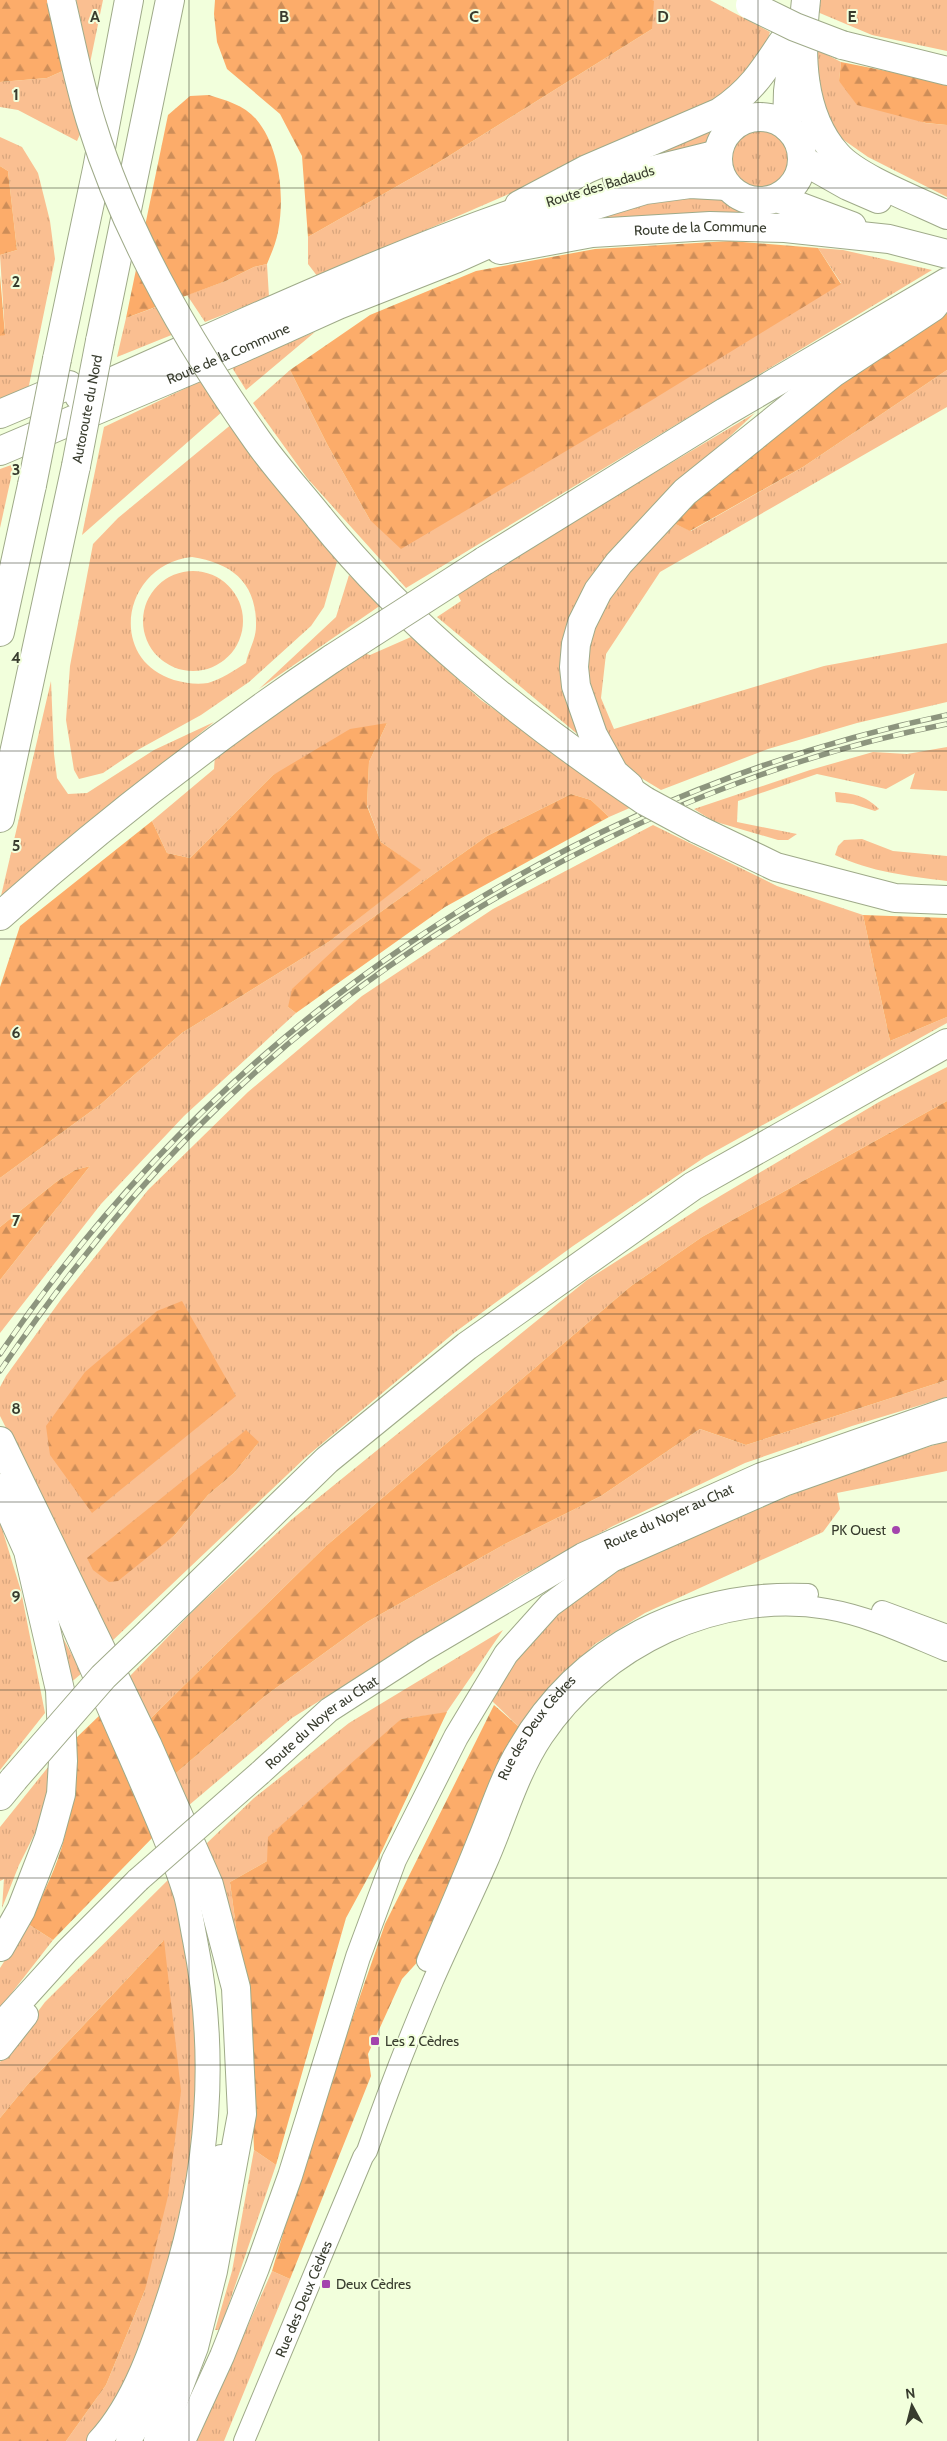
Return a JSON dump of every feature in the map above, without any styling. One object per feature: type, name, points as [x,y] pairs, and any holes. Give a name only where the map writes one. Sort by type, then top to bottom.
[{"type":"main road","points":[[61,0],[92,125],[120,201],[154,273],[201,356],[248,426],[352,558],[383,590],[451,652],[576,754],[645,800],[697,829],[776,867],[895,898],[947,900]]},
{"type":"main road","points":[[0,632],[97,169],[129,0]]},
{"type":"main road","name":"Autoroute du Nord","points":[[0,818],[76,466],[170,0]]},
{"type":"main road","points":[[744,3],[795,27],[842,45],[947,71]]},
{"type":"main road","points":[[484,222],[587,169],[720,112],[739,99],[755,84],[782,43],[801,4]]},
{"type":"main road","points":[[787,127],[788,92],[801,4]]},
{"type":"main road","points":[[801,4],[806,94],[818,127],[838,156],[868,177],[947,217]]},
{"type":"main road","points":[[760,117],[782,43]]},
{"type":"main road","points":[[760,117],[779,121],[787,127],[795,136],[801,148],[800,172],[795,182],[777,198],[764,201],[750,200],[738,195],[727,186],[720,171],[718,154],[728,132],[748,119],[760,117]]},
{"type":"main road","name":"Route des Badauds","points":[[484,222],[632,174],[718,154]]},
{"type":"main road","points":[[802,160],[848,186],[881,201],[947,217]]},
{"type":"main road","name":"Route de la Commune","points":[[0,451],[238,350],[338,305],[455,259],[532,224],[646,190],[690,184],[727,186]]},
{"type":"main road","points":[[777,198],[889,239]]},
{"type":"main road","name":"Route de la Commune","points":[[287,302],[484,222]]},
{"type":"main road","name":"Route de la Commune","points":[[455,259],[592,233],[710,226],[785,228],[889,239],[947,254]]},
{"type":"main road","points":[[0,916],[61,862],[238,724],[333,658],[484,561],[725,412],[947,282]]},
{"type":"main road","points":[[645,800],[614,773],[593,735],[576,686],[574,667],[576,644],[582,623],[598,592],[619,562],[685,492],[833,373],[933,306],[947,289]]},
{"type":"main road","points":[[0,414],[214,325],[287,302]]},
{"type":"main road","points":[[0,430],[222,334],[287,302]]},
{"type":"main road","points":[[7,1788],[103,1677],[327,1460],[467,1346],[694,1186],[947,1043]]},
{"type":"main road","points":[[0,1441],[147,1744],[209,1885],[236,1988],[242,2114],[213,2271],[194,2347],[158,2441]]},
{"type":"main road","points":[[0,1488],[28,1550],[60,1690],[64,1761],[61,1794],[49,1838],[21,1910],[0,1948]]},
{"type":"street","name":"Route du Noyer au Chat","points":[[260,1773],[329,1710],[422,1650],[583,1555],[761,1475],[947,1410]]},
{"type":"street","name":"Route du Noyer au Chat","points":[[260,1773],[358,1709],[451,1652],[613,1559],[784,1484],[947,1428]]},
{"type":"street","points":[[28,1550],[53,1578],[162,1827],[186,1897],[200,1964],[207,2026],[209,2092],[202,2161],[178,2270],[150,2356],[110,2429],[99,2441]]},
{"type":"street","points":[[183,2441],[222,2356],[257,2268],[290,2176],[358,1957],[394,1860],[456,1737],[506,1654],[550,1605],[613,1559]]},
{"type":"street","name":"Rue des Deux Cèdres","points":[[363,2156],[364,2139],[378,2079],[516,1750],[552,1698],[575,1675],[620,1640],[649,1624],[706,1603],[749,1594],[809,1594],[852,1601],[911,1620],[947,1635]]},
{"type":"street","name":"Rue des Deux Cèdres","points":[[244,2441],[363,2156],[367,2151],[398,2066],[432,1984],[486,1866],[524,1771],[553,1722],[594,1679],[618,1660],[670,1631],[739,1610],[796,1606],[827,1609],[889,1627],[947,1651]]},
{"type":"street","points":[[0,2025],[67,1951],[138,1880],[260,1773]]},
{"type":"street","points":[[0,2048],[35,2004],[67,1951]]},
{"type":"street","points":[[128,2441],[138,2426],[162,2379],[184,2319],[240,2076]]},
{"type":"green space","points":[[0,0],[48,0],[65,70],[47,78],[0,82]]},
{"type":"green space","points":[[76,0],[103,0],[90,63]]},
{"type":"green space","points":[[215,0],[654,1],[652,29],[436,164],[308,237],[302,156],[280,114],[227,69],[217,42],[214,14]]},
{"type":"green space","points":[[652,0],[710,0],[770,32],[762,58],[743,87],[687,117],[419,233],[321,281],[308,264],[308,237],[436,164],[652,29]]},
{"type":"green space","points":[[817,0],[947,0],[947,51],[872,35],[815,11]]},
{"type":"green space","points":[[814,48],[841,62],[839,81],[925,123],[947,125],[947,197],[868,157],[838,136],[812,81]]},
{"type":"green space","points":[[841,62],[947,83],[947,125],[926,123],[857,105],[839,81]]},
{"type":"green space","points":[[65,70],[81,132],[77,141],[18,110],[0,107],[0,82],[47,78]]},
{"type":"green space","points":[[763,89],[749,107],[729,116],[710,140],[690,149],[592,176]]},
{"type":"green space","points":[[209,95],[246,110],[256,119],[271,143],[279,172],[281,203],[278,232],[273,248],[267,264],[254,267],[226,281],[126,318],[168,115],[190,96]]},
{"type":"green space","points":[[760,131],[775,136],[783,144],[788,159],[783,174],[775,182],[760,187],[745,182],[737,174],[732,159],[737,144],[745,136]]},
{"type":"green space","points":[[0,137],[22,147],[38,173],[50,221],[55,259],[27,395],[0,407],[0,336],[5,334],[0,255],[17,250],[8,171],[0,166]]},
{"type":"green space","points":[[0,166],[8,171],[17,250],[0,255]]},
{"type":"green space","points":[[720,195],[729,203],[744,211],[784,208],[815,216],[608,219],[603,215],[636,198]]},
{"type":"green space","points":[[730,241],[818,248],[841,284],[652,400],[401,549],[370,520],[327,444],[290,370],[370,315],[476,271],[595,249]]},
{"type":"green space","points":[[818,248],[843,250],[932,270],[406,588],[307,478],[253,403],[290,370],[327,444],[370,520],[841,283]]},
{"type":"green space","points":[[267,264],[269,297],[205,322],[187,295],[226,281],[254,267]]},
{"type":"green space","points":[[0,275],[5,335],[0,336]]},
{"type":"green space","points":[[159,306],[174,334],[117,357],[126,318]]},
{"type":"green space","points":[[947,313],[947,370],[803,467],[690,531],[669,521],[715,477],[833,388]]},
{"type":"green space","points":[[315,332],[246,390],[231,366]]},
{"type":"green space","points":[[947,370],[947,407],[660,572],[606,654],[601,698],[614,729],[824,666],[947,643],[947,702],[857,723],[768,749],[661,790],[623,767],[593,720],[584,645],[595,612],[669,521],[691,531],[803,467]]},
{"type":"green space","points":[[203,380],[223,411],[82,535],[104,427]]},
{"type":"green space","points":[[755,413],[671,491],[583,591],[581,737],[437,617],[461,601],[456,591]]},
{"type":"green space","points":[[233,423],[338,558],[324,607],[311,626],[249,682],[201,715],[134,752],[103,773],[79,779],[74,770],[66,720],[70,666],[93,544],[118,518]],"holes":[[[192,557],[206,560],[230,570],[247,587],[255,611],[256,631],[246,663],[213,681],[195,684],[174,680],[152,669],[138,653],[132,634],[132,613],[138,593],[151,576],[169,563]]]},
{"type":"green space","points":[[14,464],[0,528],[0,469]]},
{"type":"green space","points":[[193,571],[203,572],[221,579],[235,593],[242,611],[242,631],[235,649],[221,663],[203,670],[193,671],[183,670],[165,663],[151,649],[144,631],[143,621],[144,611],[151,593],[165,579],[183,572]]},
{"type":"green space","points":[[349,575],[381,605],[259,689],[336,617]]},
{"type":"green space","points":[[411,637],[481,700],[632,807],[609,817],[591,800],[571,794],[487,836],[354,931],[288,1007],[296,1013],[184,1116],[101,1204],[0,1333],[0,1280],[90,1166],[75,1170],[56,1182],[0,1227],[0,1178],[101,1104],[182,1033],[330,941],[420,870],[381,842],[367,805],[369,762],[387,723],[273,775],[190,858],[167,853],[152,821],[214,769],[215,756],[360,652],[370,655]]},
{"type":"green space","points":[[51,681],[54,754],[57,778],[68,794],[87,793],[154,750],[214,722],[1,896]]},
{"type":"green space","points":[[387,723],[369,762],[367,806],[381,842],[421,870],[330,941],[182,1033],[101,1104],[0,1178],[0,987],[20,926],[152,821],[167,853],[190,858],[273,775],[350,729]]},
{"type":"green space","points":[[947,747],[947,791],[910,789],[915,773],[886,789],[817,774],[738,801],[737,822],[797,834],[788,840],[778,840],[713,821],[694,809],[810,770],[873,752],[907,754]]},
{"type":"green space","points":[[835,792],[859,796],[879,809],[875,811],[853,804],[836,802]]},
{"type":"green space","points":[[571,794],[591,800],[609,817],[445,907],[296,1013],[288,1007],[292,989],[354,931],[487,836]]},
{"type":"green space","points":[[653,825],[777,886],[863,915],[890,1041],[947,1017],[947,1023],[705,1157],[573,1246],[454,1333],[306,1457],[110,1643],[60,1535],[0,1416],[0,1387],[62,1298],[148,1190],[248,1092],[362,996],[493,909]],"holes":[[[259,1442],[234,1473],[208,1495],[175,1535],[109,1582]]]},
{"type":"green space","points":[[862,839],[893,851],[947,856],[947,881],[904,875],[862,866],[835,855],[838,846],[844,840]]},
{"type":"green space","points":[[863,915],[947,918],[947,1017],[890,1041]]},
{"type":"green space","points":[[947,1067],[947,1101],[702,1237],[631,1286],[326,1546],[149,1720],[129,1677],[195,1609],[291,1520],[587,1280],[700,1208],[879,1102]]},
{"type":"green space","points":[[947,1101],[947,1380],[746,1445],[700,1429],[601,1496],[505,1544],[367,1622],[265,1696],[175,1774],[149,1720],[326,1546],[631,1286],[702,1237]]},
{"type":"green space","points":[[90,1166],[0,1280],[0,1227],[56,1182],[75,1170]]},
{"type":"green space","points":[[182,1301],[236,1396],[92,1513],[50,1455],[46,1426],[85,1372],[157,1311]]},
{"type":"green space","points":[[947,1380],[947,1397],[852,1426],[745,1463],[613,1526],[517,1578],[292,1718],[188,1806],[175,1774],[265,1696],[367,1622],[505,1544],[601,1496],[700,1429],[746,1445]]},
{"type":"green space","points":[[246,1430],[259,1442],[234,1473],[208,1495],[175,1535],[118,1581],[109,1582],[93,1570],[87,1558]]},
{"type":"green space","points":[[947,1441],[947,1471],[837,1493],[840,1509],[823,1532],[645,1613],[595,1644],[547,1691],[519,1727],[491,1700],[532,1637],[581,1592],[627,1565],[836,1476]]},
{"type":"green space","points":[[0,1522],[21,1591],[45,1713],[0,1770]]},
{"type":"green space","points":[[57,1627],[82,1673],[68,1685]]},
{"type":"green space","points":[[503,1630],[446,1713],[401,1719],[267,1861],[230,1882],[243,1980],[223,1893],[206,1844],[254,1798],[349,1723]]},
{"type":"green space","points":[[494,1705],[519,1727],[423,1956],[402,1979],[368,2054],[371,2076],[290,2279],[272,2271],[313,2132],[385,1924]]},
{"type":"green space","points":[[447,1712],[378,1859],[346,1918],[276,2165],[254,2150],[249,2025],[230,1882],[267,1861],[268,1837],[401,1719]]},
{"type":"green space","points":[[101,1714],[156,1834],[53,1940],[28,1924],[44,1892],[62,1847],[71,1799],[75,1739]]},
{"type":"green space","points":[[49,1766],[52,1785],[37,1829],[19,1865],[2,1908],[4,1879],[0,1881],[0,1827]]},
{"type":"green space","points":[[171,1877],[184,1923],[201,2095],[182,2218],[142,2351],[114,2404],[89,2441],[66,2441],[106,2385],[145,2290],[163,1941],[28,2084],[0,2118],[0,2062],[45,2002]]},
{"type":"green space","points":[[28,1924],[53,1940],[0,2008],[0,1968]]},
{"type":"green space","points":[[164,1940],[181,2091],[168,2196],[145,2290],[106,2385],[66,2441],[0,2441],[0,2118],[28,2084]]},
{"type":"green space","points":[[254,2150],[276,2165],[220,2330],[215,2330],[232,2271]]},
{"type":"green space","points":[[272,2271],[290,2279],[224,2441],[197,2441]]},
{"type":"railway","points":[[0,1354],[89,1236],[187,1127],[295,1029],[411,942],[535,866],[667,803],[804,752],[947,715]]},
{"type":"railway","points":[[0,1371],[44,1308],[91,1247],[166,1160],[193,1132],[271,1059],[355,991],[445,929],[540,873],[639,824],[740,782],[843,749],[947,724]]},
{"type":"place","name":"PK Ouest","points":[[896,1530]]},
{"type":"place","name":"Les 2 Cèdres","points":[[375,2041]]},
{"type":"place","name":"Deux Cèdres","points":[[326,2284]]}]
